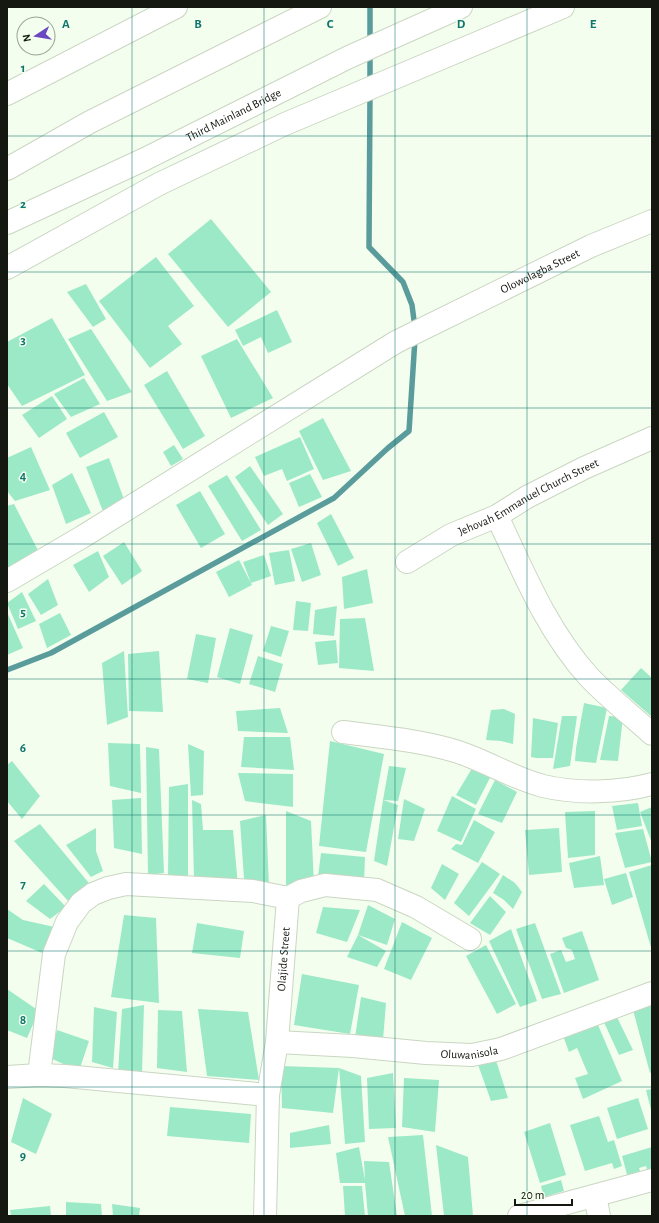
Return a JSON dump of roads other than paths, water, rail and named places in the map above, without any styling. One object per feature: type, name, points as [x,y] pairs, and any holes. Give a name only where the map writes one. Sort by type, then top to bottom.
[{"type":"main road","points":[[7,94],[176,7]]},
{"type":"main road","points":[[7,169],[90,122],[320,7]]},
{"type":"main road","name":"Third Mainland Bridge","points":[[7,223],[145,159],[349,57],[461,7]]},
{"type":"main road","points":[[7,268],[159,184],[294,120],[563,7]]},
{"type":"main road","name":"Olowolagba Street","points":[[7,581],[82,537],[396,342],[591,246],[652,221]]},
{"type":"main road","name":"Jehovah Emmanuel Church Street","points":[[407,562],[451,535],[497,516],[527,497],[584,468],[652,438]]},
{"type":"main road","points":[[497,516],[538,603],[564,644],[589,676],[652,734]]},
{"type":"main road","points":[[343,732],[410,741],[455,751],[543,786],[584,791],[617,790],[652,784]]},
{"type":"main road","points":[[39,1075],[54,954],[67,922],[81,903],[93,894],[108,888],[126,884],[253,891],[288,898],[301,890],[325,885],[377,890],[416,907],[470,940]]},
{"type":"main road","name":"Olajide Street","points":[[265,1216],[268,1095],[277,1042],[288,898]]},
{"type":"main road","name":"Oluwanisola","points":[[277,1042],[472,1055],[501,1048],[652,993]]},
{"type":"main road","points":[[7,1077],[39,1075],[268,1095]]},
{"type":"main road","points":[[519,1216],[597,1206],[652,1180]]},
{"type":"waterway","points":[[370,7],[370,42]]},
{"type":"waterway","points":[[370,53],[370,84]]},
{"type":"waterway","points":[[370,93],[369,247],[403,282],[412,305],[415,328]]},
{"type":"waterway","points":[[7,670],[51,653],[334,498],[388,448],[409,431],[415,339]]}]
